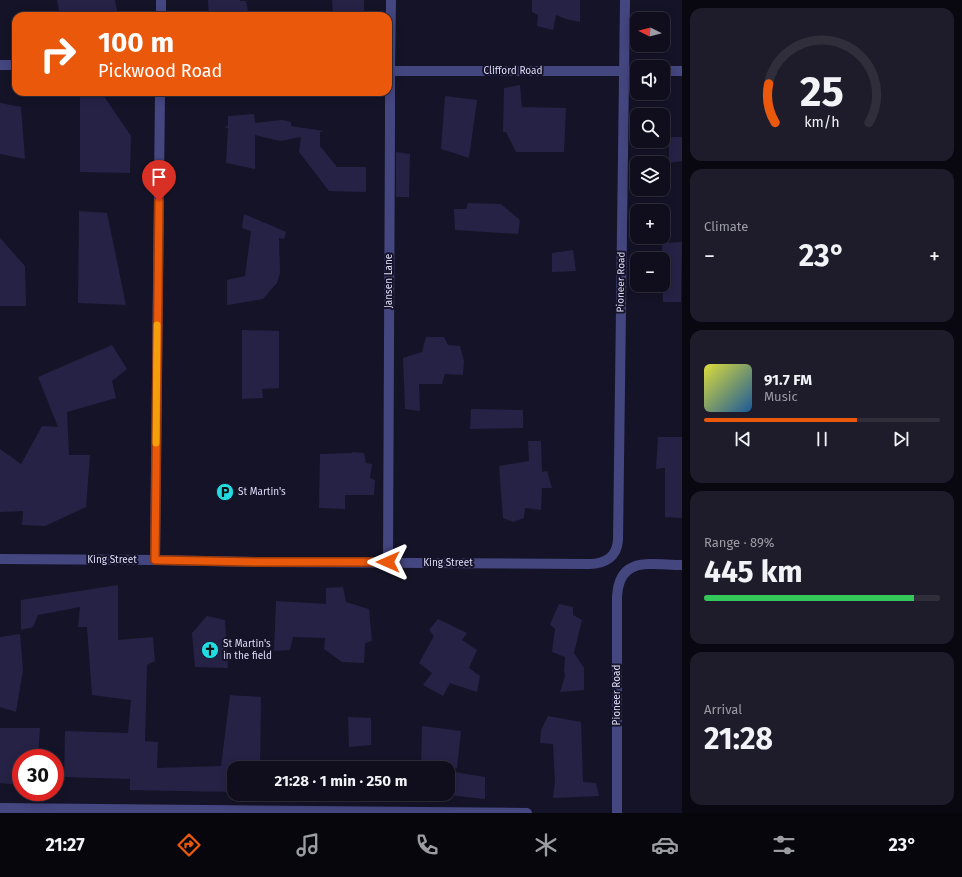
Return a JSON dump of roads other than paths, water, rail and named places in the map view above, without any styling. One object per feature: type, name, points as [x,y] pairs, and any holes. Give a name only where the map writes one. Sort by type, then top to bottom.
[{"type":"street","points":[[161,0],[161,12]]},
{"type":"street","name":"Jansen Lane","points":[[391,0],[391,12]]},
{"type":"street","name":"Pioneer Road","points":[[607,561],[616,550],[618,540],[624,0]]},
{"type":"street","points":[[0,65],[12,65]]},
{"type":"street","name":"Clifford Road","points":[[392,71],[630,71]]},
{"type":"street","points":[[670,71],[682,72]]},
{"type":"street","points":[[155,560],[160,96]]},
{"type":"street","name":"Jansen Lane","points":[[388,562],[389,96]]},
{"type":"street","name":"King Street","points":[[0,559],[590,564],[597,564],[607,561]]},
{"type":"street","name":"Pioneer Road","points":[[617,813],[617,597],[621,578],[624,572],[634,566],[682,565]]},
{"type":"street","points":[[0,808],[527,813]]},
{"type":"place","name":"St Martin's","points":[[225,492]]},
{"type":"place","name":"St Martin's in the field","points":[[210,650]]}]
